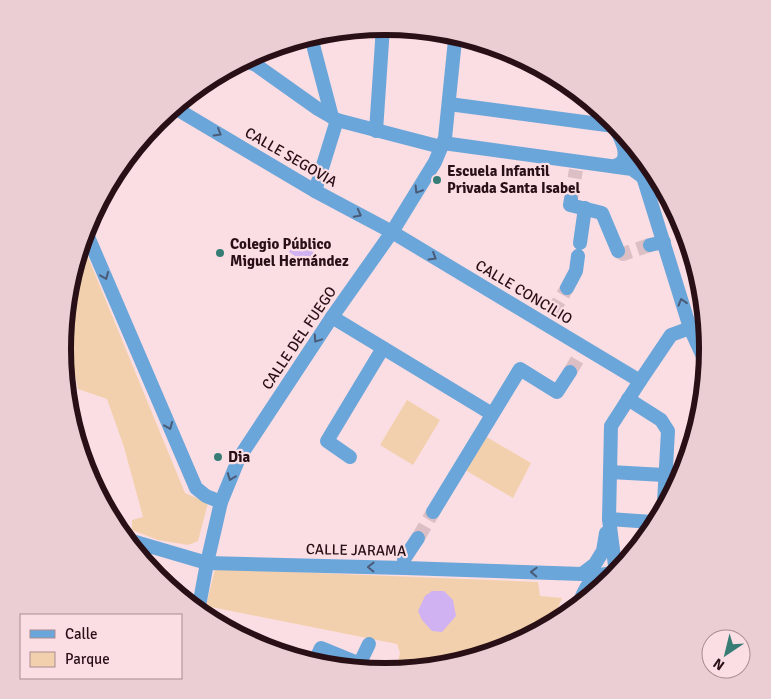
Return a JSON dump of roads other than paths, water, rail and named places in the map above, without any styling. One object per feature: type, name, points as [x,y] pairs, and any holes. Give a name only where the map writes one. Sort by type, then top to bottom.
[{"type":"street","points":[[376,131],[382,35]]},
{"type":"street","name":"CALLE DEL FUEGO","points":[[200,603],[206,564],[221,502],[238,458],[332,317],[392,232],[435,162],[445,138],[455,43]]},
{"type":"street","points":[[313,44],[334,118],[316,191]]},
{"type":"street","points":[[253,64],[334,118],[376,131],[442,145],[576,166],[615,166],[632,169],[643,177]]},
{"type":"street","points":[[449,104],[605,124]]},
{"type":"street","name":"CALLE SEGOVIA","points":[[181,111],[316,191],[392,232]]},
{"type":"street","points":[[615,166],[622,162],[624,156],[621,141]]},
{"type":"street","points":[[637,161],[643,177],[657,244],[700,350]]},
{"type":"street","points":[[571,199],[570,205],[602,213],[618,251]]},
{"type":"street","points":[[566,288],[576,271],[585,208]]},
{"type":"street","name":"CALLE CONCILIO","points":[[392,232],[549,319],[582,351],[640,381]]},
{"type":"street","points":[[90,242],[196,488],[206,496],[221,502]]},
{"type":"street","points":[[332,317],[492,414]]},
{"type":"street","points":[[582,595],[584,580],[603,551],[609,519],[611,426],[671,335],[690,328]]},
{"type":"street","points":[[350,456],[327,442],[383,348]]},
{"type":"street","points":[[433,512],[520,369],[557,392],[570,372]]},
{"type":"street","points":[[628,399],[660,420],[668,432],[665,495]]},
{"type":"street","points":[[610,472],[674,475]]},
{"type":"street","points":[[609,519],[648,522]]},
{"type":"street","points":[[609,519],[616,564]]},
{"type":"street","points":[[405,568],[404,559],[418,538]]},
{"type":"street","name":"CALLE JARAMA","points":[[137,543],[206,564],[405,568],[584,580]]},
{"type":"street","points":[[584,580],[607,573]]},
{"type":"street","points":[[361,663],[369,644]]},
{"type":"street","points":[[317,656],[321,648],[338,659]]},
{"type":"tunnel","points":[[571,199],[576,170]]},
{"type":"tunnel","points":[[618,251],[623,254],[650,245]]},
{"type":"tunnel","points":[[552,313],[567,288]]},
{"type":"tunnel","points":[[570,372],[580,355]]},
{"type":"tunnel","points":[[418,538],[433,512]]},
{"type":"place","name":"Escuela Infantil Privada Santa Isabel","points":[[437,180]]},
{"type":"place","name":"Colegio Público Miguel Hernández","points":[[220,253]]},
{"type":"place","name":"Dia","points":[[218,457]]}]
